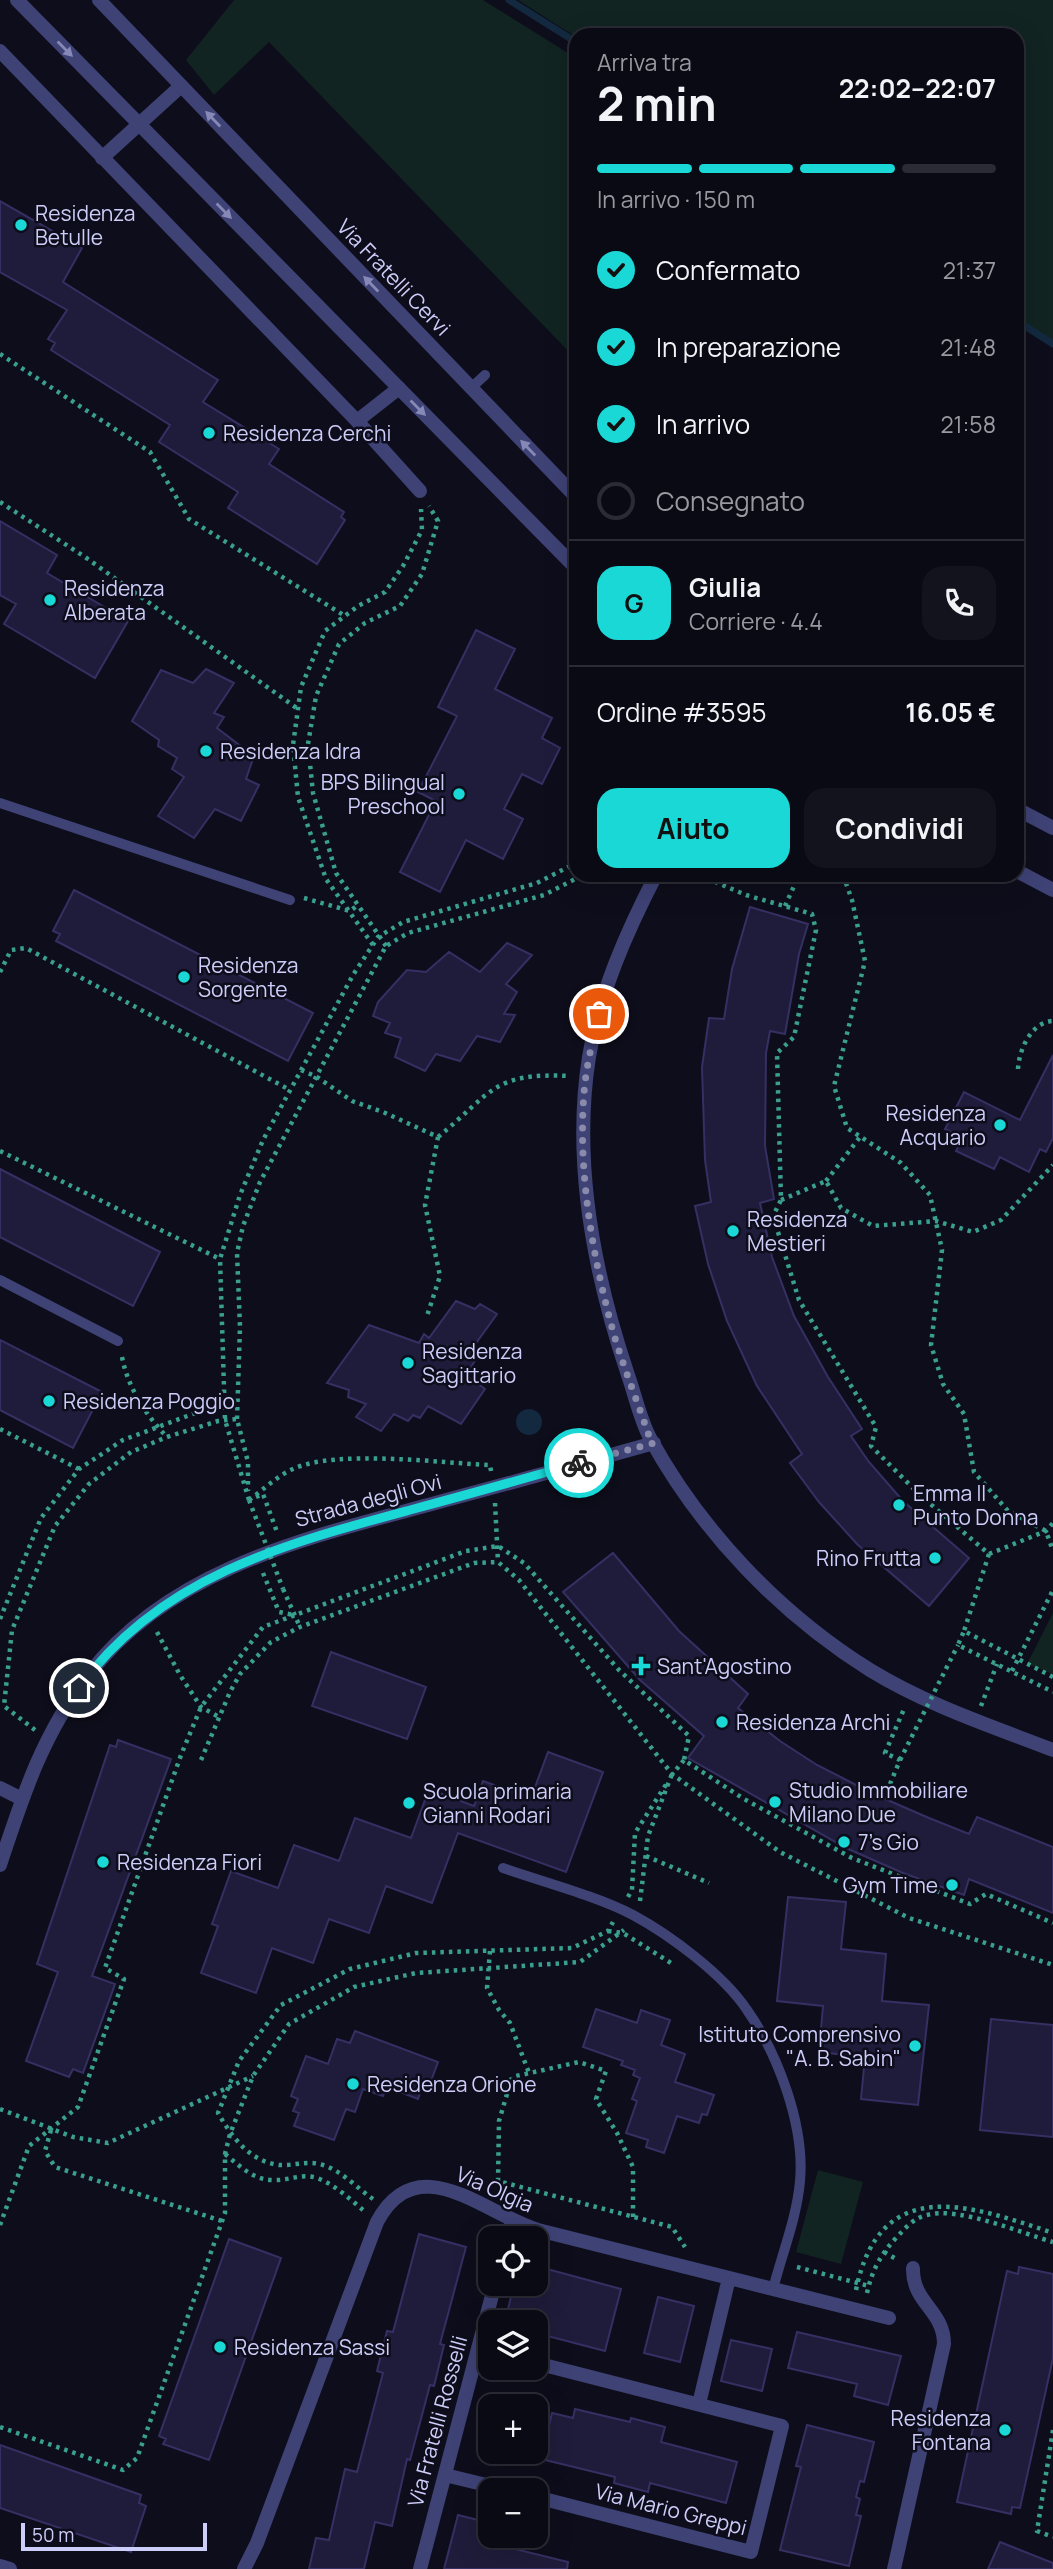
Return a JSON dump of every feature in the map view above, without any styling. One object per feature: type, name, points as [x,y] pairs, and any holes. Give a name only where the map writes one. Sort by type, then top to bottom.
[{"type":"street","points":[[17,0],[569,561]]},
{"type":"street","name":"Via Fratelli Cervi","points":[[99,0],[569,490]]},
{"type":"street","points":[[0,51],[357,421],[420,491]]},
{"type":"street","points":[[102,158],[181,86]]},
{"type":"street","points":[[357,421],[399,388]]},
{"type":"street","points":[[1024,813],[1053,828]]},
{"type":"street","points":[[1024,875],[1053,890]]},
{"type":"street","points":[[653,882],[624,941],[599,1014],[589,1054],[583,1132],[585,1175],[596,1261],[611,1322],[649,1436],[691,1503],[738,1560],[784,1606],[869,1669],[911,1693],[975,1721],[1053,1750]]},
{"type":"street","name":"Strada degli Ovi","points":[[0,1865],[22,1799],[47,1738],[67,1704],[90,1672],[114,1646],[149,1616],[219,1573],[282,1546],[654,1443]]},
{"type":"street","points":[[0,1788],[22,1799]]},
{"type":"street","name":"Via Olgia","points":[[244,2569],[257,2543],[377,2222],[385,2208],[402,2192],[436,2187],[467,2196],[512,2221],[538,2230],[889,2318]]},
{"type":"street","points":[[511,2226],[512,2221]]},
{"type":"street","points":[[894,2569],[944,2344],[941,2324],[917,2293],[912,2280],[913,2267]]},
{"type":"street","points":[[699,2404],[729,2278]]},
{"type":"street","name":"Via Mario Greppi","points":[[548,2366],[782,2426],[751,2552],[548,2500]]},
{"type":"street","name":"Via Fratelli Rosselli","points":[[420,2569],[478,2370]]},
{"type":"street","points":[[446,2475],[478,2483]]},
{"type":"street","points":[[0,2566],[10,2569]]},
{"type":"lane","points":[[471,388],[485,375]]},
{"type":"lane","points":[[0,803],[290,900]]},
{"type":"lane","points":[[0,1280],[118,1341]]},
{"type":"lane","points":[[503,1868],[634,1915],[673,1941],[728,1987],[747,2009],[780,2076],[791,2109],[801,2166],[795,2208],[773,2289]]},
{"type":"path","points":[[0,354],[150,452],[189,519],[345,616]]},
{"type":"path","points":[[373,945],[326,879],[298,797],[293,745],[301,687],[325,631],[358,606],[385,592],[403,566],[422,530],[420,491]]},
{"type":"path","points":[[386,946],[336,873],[313,793],[308,744],[316,696],[339,644],[365,622],[400,606],[422,573],[438,522],[420,491]]},
{"type":"path","points":[[0,502],[85,557],[298,709]]},
{"type":"path","points":[[300,1627],[249,1500],[225,1420],[220,1259],[240,1195],[258,1150],[290,1090],[353,975],[379,937],[403,922],[537,883],[569,867]]},
{"type":"path","points":[[249,1500],[248,1462],[237,1419],[240,1327],[237,1253],[243,1226],[260,1182],[386,946],[408,933],[544,895],[569,882]]},
{"type":"path","points":[[715,882],[746,895],[812,914],[816,929],[794,1037],[777,1053],[781,1200],[773,1216],[799,1300],[876,1427],[871,1446],[920,1495],[989,1554]]},
{"type":"path","points":[[785,906],[796,882]]},
{"type":"path","points":[[846,882],[865,961],[834,1086],[847,1128],[901,1163],[930,1195],[942,1250],[931,1345],[943,1384],[964,1414],[974,1472],[1007,1511],[1046,1531],[1053,1551]]},
{"type":"path","points":[[290,900],[312,899],[349,911]]},
{"type":"path","points":[[349,911],[358,905]]},
{"type":"path","points":[[0,972],[11,950],[26,948],[290,1090]]},
{"type":"path","points":[[1018,1069],[1019,1058],[1031,1034],[1043,1021],[1053,1021]]},
{"type":"path","points":[[301,1070],[317,1077],[352,1101],[438,1136]]},
{"type":"path","points":[[427,1315],[440,1276],[425,1205],[438,1136],[494,1087],[510,1080],[560,1075]]},
{"type":"path","points":[[781,1200],[825,1181],[860,1137]]},
{"type":"path","points":[[0,1151],[220,1259]]},
{"type":"path","points":[[825,1181],[841,1208],[873,1226],[936,1221],[973,1232],[1001,1220],[1053,1165]]},
{"type":"path","points":[[118,1341],[124,1367],[146,1414],[167,1437]]},
{"type":"path","points":[[0,1619],[41,1518],[79,1469],[123,1440],[225,1402]]},
{"type":"path","points":[[47,1738],[5,1706],[3,1683],[12,1630],[55,1526],[89,1484],[131,1452],[167,1437],[237,1419]]},
{"type":"path","points":[[0,1429],[79,1469]]},
{"type":"path","points":[[249,1500],[292,1469],[319,1460],[364,1459],[490,1465],[494,1487],[498,1562]]},
{"type":"path","points":[[249,1500],[263,1494],[282,1546]]},
{"type":"path","points":[[989,1554],[1046,1531],[1053,1523]]},
{"type":"path","points":[[0,2225],[29,2147],[78,2107],[124,1979],[105,1968],[181,1755],[201,1707],[262,1627],[466,1551],[498,1546],[524,1563],[619,1670],[688,1736],[684,1760],[672,1774],[635,1833],[632,1890],[608,1931]]},
{"type":"path","points":[[890,1784],[958,1645],[989,1554]]},
{"type":"path","points":[[256,1557],[279,1612],[295,1616]]},
{"type":"path","points":[[201,1760],[240,1674],[271,1642],[300,1627],[474,1563],[498,1562],[519,1580],[672,1774],[780,1852],[909,1918],[1053,1965]]},
{"type":"path","points":[[1012,1671],[1053,1590]]},
{"type":"path","points":[[149,1616],[180,1675],[201,1707],[219,1717]]},
{"type":"path","points":[[964,1631],[1053,1677]]},
{"type":"path","points":[[958,1645],[1053,1692]]},
{"type":"path","points":[[975,1721],[997,1664]]},
{"type":"path","points":[[900,1759],[886,1753],[911,1693]]},
{"type":"path","points":[[684,1760],[744,1799],[852,1858],[970,1903],[986,1894],[1053,1923]]},
{"type":"path","points":[[0,2427],[123,2470],[137,2458],[225,2213],[225,2154],[230,2134],[253,2076],[289,2024],[354,1987],[416,1973],[580,1962],[623,1933],[634,1915],[642,1896],[648,1836],[672,1774]]},
{"type":"path","points":[[646,1856],[709,1883]]},
{"type":"path","points":[[385,2208],[348,2178],[323,2165],[305,2162],[278,2165],[252,2156],[230,2134],[218,2113],[239,2062],[281,2004],[350,1969],[416,1953],[572,1948],[608,1931],[623,1933],[674,1966]]},
{"type":"path","points":[[490,1951],[487,1988],[510,2023],[529,2073]]},
{"type":"path","points":[[633,2217],[633,2167],[617,2133],[596,2099],[606,2071],[579,2062],[512,2077],[499,2121],[498,2181],[633,2217],[672,2227],[700,2271]]},
{"type":"path","points":[[0,2109],[73,2137],[108,2143],[253,2076]]},
{"type":"path","points":[[51,2129],[45,2151],[55,2166],[222,2221]]},
{"type":"path","points":[[225,2154],[252,2176],[274,2180],[297,2175],[318,2178],[345,2195],[377,2222]]},
{"type":"path","points":[[858,2310],[858,2283],[869,2251],[892,2221],[924,2206],[954,2206],[992,2214],[1053,2233]]},
{"type":"path","points":[[858,2310],[873,2270],[884,2252],[909,2223],[924,2215],[954,2213],[1053,2242]]},
{"type":"path","points":[[780,2263],[869,2286]]},
{"type":"path","points":[[1053,2430],[1037,2530],[1053,2537]]},
{"type":"green space","points":[[234,0],[483,0],[569,54],[569,352],[269,42],[214,95],[186,60]]},
{"type":"green space","points":[[518,0],[1053,0],[1053,342],[1024,323],[1024,28],[569,28],[569,33]]},
{"type":"green space","points":[[1053,1613],[1053,1674],[1027,1664]]},
{"type":"green space","points":[[818,2170],[863,2182],[841,2264],[796,2252]]},
{"type":"water","points":[[529,1409],[538,1413],[542,1422],[538,1431],[529,1435],[520,1431],[516,1422],[520,1413]]},
{"type":"building","name":"Residenza Cerchi","points":[[0,201],[82,248],[63,282],[218,380],[203,402],[279,449],[269,464],[344,512],[341,517],[345,520],[317,564],[228,508],[238,492],[159,442],[170,425],[51,350],[55,343],[48,339],[67,310],[0,272]]},
{"type":"building","name":"Residenza Alberata","points":[[0,521],[57,555],[47,573],[128,621],[95,678],[4,624],[16,604],[0,595]]},
{"type":"building","points":[[476,630],[515,649],[495,689],[552,718],[542,738],[560,748],[542,784],[522,774],[504,809],[523,819],[503,859],[466,840],[440,892],[400,872],[436,801],[418,792],[457,716],[438,707]]},
{"type":"building","name":"Residenza Idra","points":[[206,669],[234,683],[214,713],[224,717],[217,728],[254,756],[246,779],[259,785],[241,821],[215,809],[194,838],[158,816],[184,777],[172,769],[177,758],[158,746],[159,740],[132,721],[161,670],[193,683]]},
{"type":"building","name":"Residenza Sorgente","points":[[74,890],[313,1013],[288,1061],[56,941],[60,934],[53,931]]},
{"type":"building","name":"Residenza Mestieri","points":[[750,907],[808,924],[799,954],[785,1034],[770,1031],[766,1053],[765,1146],[774,1199],[760,1203],[772,1257],[794,1316],[828,1377],[862,1429],[851,1436],[869,1462],[903,1501],[969,1558],[929,1606],[857,1544],[819,1502],[790,1463],[802,1454],[757,1386],[727,1321],[708,1264],[695,1206],[711,1202],[705,1160],[702,1067],[709,1018],[724,1019],[732,969]]},
{"type":"building","points":[[507,943],[532,955],[506,984],[517,992],[504,1014],[515,1015],[500,1042],[477,1036],[460,1061],[436,1054],[425,1071],[395,1057],[401,1038],[385,1033],[390,1023],[373,1016],[378,1002],[407,970],[426,972],[449,952],[480,972]]},
{"type":"building","name":"Residenza Acquario","points":[[1053,1055],[1053,1138],[1046,1152],[1040,1149],[1029,1172],[1000,1157],[994,1169],[956,1151],[963,1138],[945,1129],[964,1092],[1020,1120]]},
{"type":"building","points":[[0,1169],[160,1252],[133,1306],[0,1237]]},
{"type":"building","name":"Residenza Sagittario","points":[[456,1301],[475,1309],[480,1304],[497,1314],[474,1346],[481,1351],[466,1375],[485,1389],[461,1424],[428,1406],[420,1418],[413,1415],[408,1421],[394,1414],[381,1431],[356,1417],[366,1404],[348,1397],[349,1390],[327,1383],[369,1325],[419,1343],[424,1334],[429,1338]]},
{"type":"building","name":"Residenza Poggio","points":[[0,1340],[102,1392],[73,1448],[0,1410]]},
{"type":"building","name":"Residenza Archi","points":[[613,1553],[679,1631],[748,1694],[738,1708],[780,1741],[817,1765],[876,1795],[969,1834],[977,1817],[1053,1847],[1053,1913],[969,1879],[964,1895],[903,1873],[846,1848],[688,1758],[704,1736],[640,1680],[563,1592]]},
{"type":"building","points":[[331,1652],[426,1687],[407,1739],[312,1706]]},
{"type":"building","name":"Residenza Fiori","points":[[118,1740],[171,1759],[92,1976],[115,1984],[83,2073],[73,2069],[69,2077],[26,2061],[58,1972],[37,1964],[110,1745],[116,1747]]},
{"type":"building","points":[[548,1752],[603,1772],[566,1872],[458,1833],[432,1903],[386,1886],[369,1933],[329,1919],[313,1963],[272,1948],[256,1993],[201,1973],[218,1926],[212,1924],[231,1871],[278,1888],[294,1845],[339,1861],[355,1818],[411,1838],[429,1789],[474,1806],[483,1781],[531,1798]]},
{"type":"building","points":[[788,1897],[846,1902],[841,1949],[886,1954],[882,2001],[929,2005],[918,2105],[861,2099],[865,2057],[819,2052],[823,2006],[777,2001]]},
{"type":"building","name":"Residenza Orione","points":[[596,2009],[637,2023],[641,2010],[670,2020],[661,2045],[685,2054],[675,2082],[714,2095],[707,2115],[702,2114],[699,2123],[677,2116],[664,2153],[646,2147],[648,2140],[626,2133],[637,2101],[632,2099],[640,2078],[633,2075],[635,2070],[621,2065],[623,2061],[583,2047]]},
{"type":"building","points":[[991,2019],[1053,2025],[1053,2137],[980,2130]]},
{"type":"building","name":"Residenza Orione","points":[[355,2031],[438,2062],[431,2081],[425,2079],[418,2099],[387,2087],[383,2096],[363,2089],[355,2112],[346,2109],[334,2140],[294,2126],[299,2113],[293,2111],[298,2099],[291,2096],[306,2056],[328,2064],[337,2039],[350,2043]]},
{"type":"building","points":[[419,2234],[466,2247],[440,2344],[444,2345],[434,2386],[430,2385],[410,2460],[407,2459],[392,2526],[375,2522],[364,2569],[309,2569],[316,2538],[329,2540],[345,2469],[357,2472],[383,2373],[377,2371],[387,2331],[393,2332]]},
{"type":"building","name":"Residenza Sassi","points":[[229,2239],[281,2258],[209,2460],[163,2444],[166,2439],[159,2436]]},
{"type":"building","name":"Residenza Fontana","points":[[1019,2267],[1053,2274],[1053,2358],[1020,2508],[1012,2507],[1011,2514],[957,2502],[1007,2271],[1018,2274]]},
{"type":"building","points":[[548,2269],[621,2289],[605,2351],[548,2336],[548,2310],[508,2310],[511,2296],[548,2296]]},
{"type":"building","points":[[658,2297],[694,2306],[680,2362],[644,2353]]},
{"type":"building","points":[[797,2332],[901,2356],[888,2405],[854,2396],[857,2384],[788,2368]]},
{"type":"building","points":[[731,2340],[772,2349],[762,2391],[721,2381]]},
{"type":"building","points":[[575,2409],[630,2422],[631,2418],[665,2427],[661,2442],[737,2462],[726,2503],[650,2483],[648,2492],[614,2483],[615,2477],[548,2461],[548,2430],[552,2413],[573,2418]]},
{"type":"building","points":[[807,2425],[874,2442],[864,2482],[860,2481],[856,2497],[860,2499],[856,2515],[861,2516],[849,2566],[780,2550],[801,2467],[796,2466]]},
{"type":"building","points":[[0,2445],[141,2495],[139,2503],[146,2506],[131,2552],[0,2508]]},
{"type":"building","points":[[458,2515],[478,2520],[478,2548],[511,2548],[568,2562],[567,2569],[444,2569]]},
{"type":"building","points":[[1000,2542],[1053,2563],[1053,2569],[988,2569]]},
{"type":"waterway","points":[[509,0],[569,38]]},
{"type":"waterway","points":[[1024,325],[1053,344]]},
{"type":"way so far","points":[[579,1463],[654,1443],[649,1436],[611,1322],[596,1261],[585,1175],[583,1132],[589,1054],[599,1014]]},
{"type":"place","name":"Residenza Betulle","points":[[21,225]]},
{"type":"place","name":"Residenza Cerchi","points":[[209,433]]},
{"type":"place","name":"Residenza Alberata","points":[[50,600]]},
{"type":"place","name":"Residenza Idra","points":[[206,751]]},
{"type":"place","name":"BPS Bilingual Preschool","points":[[459,794]]},
{"type":"place","name":"Residenza Sorgente","points":[[184,977]]},
{"type":"place","name":"Residenza Acquario","points":[[1000,1125]]},
{"type":"place","name":"Residenza Mestieri","points":[[733,1231]]},
{"type":"place","name":"Residenza Sagittario","points":[[408,1363]]},
{"type":"place","name":"Residenza Poggio","points":[[49,1401]]},
{"type":"place","name":"Emma Il Punto Donna","points":[[899,1505]]},
{"type":"place","name":"Rino Frutta","points":[[935,1558]]},
{"type":"place","name":"Sant'Agostino","points":[[641,1666]]},
{"type":"place","name":"Residenza Archi","points":[[722,1722]]},
{"type":"place","name":"Studio Immobiliare Milano Due","points":[[775,1802]]},
{"type":"place","name":"Scuola primaria Gianni Rodari","points":[[409,1803]]},
{"type":"place","name":"7's Gio","points":[[844,1842]]},
{"type":"place","name":"Residenza Fiori","points":[[103,1862]]},
{"type":"place","name":"Gym Time","points":[[952,1885]]},
{"type":"place","name":"Istituto Comprensivo \"A. B. Sabin\"","points":[[915,2046]]},
{"type":"place","name":"Residenza Orione","points":[[353,2084]]},
{"type":"place","name":"Residenza Sassi","points":[[220,2347]]},
{"type":"place","name":"Residenza Fontana","points":[[1005,2430]]},
{"type":"route","points":[[79,1688],[114,1646],[145,1619],[219,1573],[247,1560],[312,1537],[579,1463]]}]
